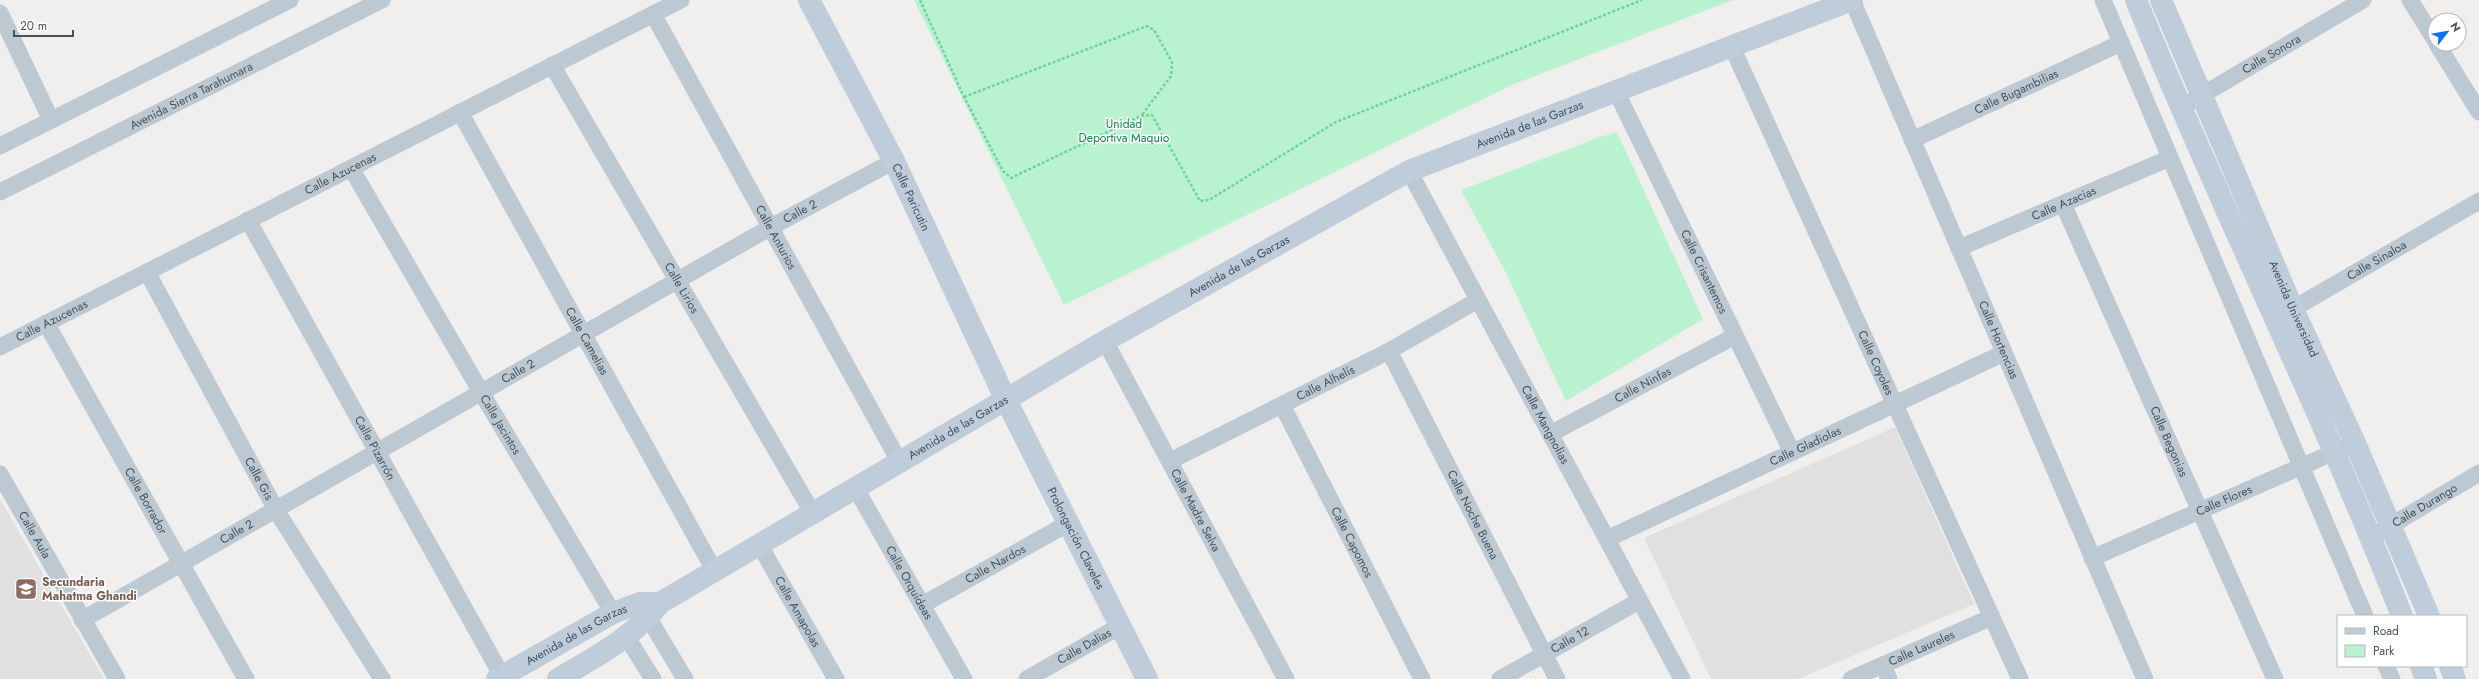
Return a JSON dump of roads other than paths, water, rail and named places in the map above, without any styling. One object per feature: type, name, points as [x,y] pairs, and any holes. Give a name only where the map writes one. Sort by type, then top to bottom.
[{"type":"street","points":[[0,146],[290,0]]},
{"type":"street","name":"Avenida Sierra Tarahumara","points":[[0,192],[382,0]]},
{"type":"street","name":"Calle Azucenas","points":[[0,347],[681,0]]},
{"type":"street","name":"Calle Paricutin","points":[[809,0],[894,161],[1005,398]]},
{"type":"street","name":"Avenida de las Garzas","points":[[558,679],[601,654],[626,636],[650,608],[1105,340],[1409,171],[1852,0]]},
{"type":"street","name":"Calle Hortencias","points":[[1852,0],[2145,679]]},
{"type":"street","points":[[2103,0],[2365,615]]},
{"type":"street","name":"Avenida Universidad","points":[[2136,0],[2180,108],[2284,314],[2356,443],[2429,615]]},
{"type":"street","name":"Avenida Universidad","points":[[2161,0],[2201,94],[2284,314],[2333,454],[2371,537],[2402,615]]},
{"type":"street","name":"Calle Sonora","points":[[2180,108],[2201,94],[2363,0]]},
{"type":"street","points":[[2410,0],[2427,27]]},
{"type":"street","points":[[0,13],[51,120]]},
{"type":"street","name":"Calle Anturios","points":[[653,14],[899,461]]},
{"type":"street","name":"Calle Bugambilias","points":[[1912,140],[2121,43]]},
{"type":"street","name":"Calle Coyoles","points":[[1732,47],[2020,679]]},
{"type":"street","points":[[2443,52],[2479,112]]},
{"type":"street","name":"Calle Lirios","points":[[552,65],[812,512]]},
{"type":"street","name":"Calle Crisantemos","points":[[1616,91],[1792,452]]},
{"type":"street","name":"Calle Camelias","points":[[460,112],[714,570]]},
{"type":"street","name":"Calle Azacias","points":[[1959,248],[2170,158]]},
{"type":"street","name":"Calle 2","points":[[82,620],[770,227],[894,161]]},
{"type":"street","name":"Calle Jacintos","points":[[351,168],[481,392],[652,679]]},
{"type":"street","name":"Calle Mangnolias","points":[[1409,171],[1682,679]]},
{"type":"street","name":"Calle Sinaloa","points":[[2284,314],[2479,201]]},
{"type":"street","name":"Calle Begonias","points":[[2063,204],[2275,679]]},
{"type":"street","name":"Calle Pizarrón","points":[[248,220],[499,678]]},
{"type":"street","name":"Calle Gis","points":[[147,272],[276,510],[382,679]]},
{"type":"street","name":"Calle Alhelís","points":[[1170,461],[1389,351],[1478,300]]},
{"type":"street","name":"Calle Borrador","points":[[46,323],[246,679]]},
{"type":"street","name":"Calle Ninfas","points":[[1550,434],[1735,336]]},
{"type":"street","name":"Calle Madre Selva","points":[[1105,340],[1286,679]]},
{"type":"street","name":"Calle Noche Buena","points":[[1389,351],[1557,679]]},
{"type":"street","name":"Calle Gladiolas","points":[[1607,539],[2004,353]]},
{"type":"street","name":"Prolongación Claveles","points":[[1005,398],[1147,679]]},
{"type":"street","name":"Calle Capomos","points":[[1282,405],[1422,679]]},
{"type":"street","name":"Calle Flores","points":[[2092,558],[2356,443]]},
{"type":"street","name":"Calle Durango","points":[[2371,537],[2479,473]]},
{"type":"street","name":"Calle Aula","points":[[0,474],[117,679]]},
{"type":"street","name":"Calle Orquídeas","points":[[855,487],[964,679]]},
{"type":"street","name":"Calle Nardos","points":[[922,605],[1069,523]]},
{"type":"street","name":"Calle Amapolas","points":[[759,544],[836,679]]},
{"type":"street","name":"Calle 12","points":[[1500,679],[1640,601]]},
{"type":"street","points":[[650,608],[685,679]]},
{"type":"street","name":"Avenida de las Garzas","points":[[499,678],[613,613],[650,608]]},
{"type":"street","name":"Calle Laureles","points":[[1852,679],[1886,672],[1992,617]]},
{"type":"street","name":"Calle Dalias","points":[[1027,679],[1120,626]]},
{"type":"street","points":[[2386,667],[2392,679]]},
{"type":"street","points":[[2421,667],[2426,679]]},
{"type":"street","points":[[2450,667],[2456,679]]},
{"type":"place","name":"Secundaria Mahatma Ghandi","points":[[26,589]]},
{"type":"park label","name":"Unidad Deportiva Maquio","points":[[1124,131]]}]
